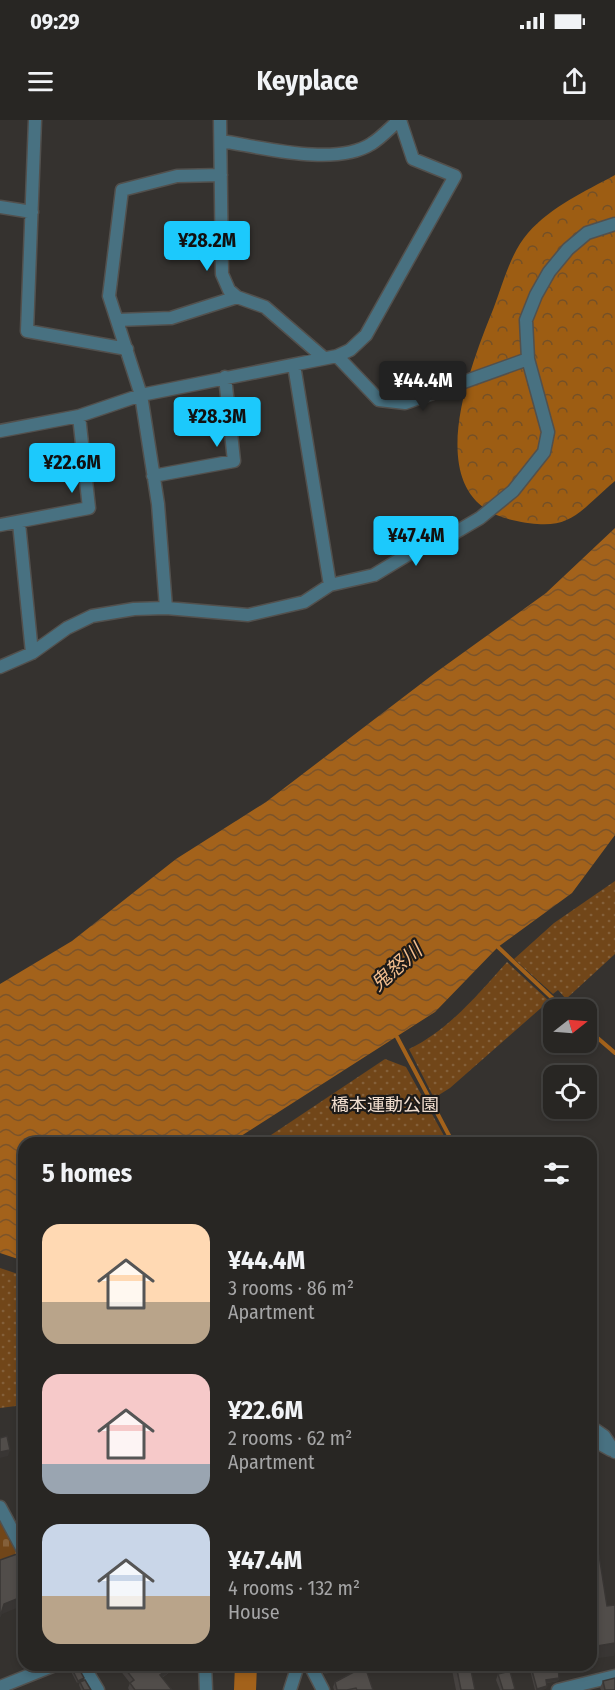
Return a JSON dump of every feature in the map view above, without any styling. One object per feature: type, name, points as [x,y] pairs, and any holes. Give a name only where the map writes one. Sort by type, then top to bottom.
[{"type":"street","points":[[35,120],[27,331],[127,349]]},
{"type":"street","points":[[220,120],[222,274],[229,290],[237,297],[264,307],[331,357],[379,400],[405,403],[528,359]]},
{"type":"street","points":[[0,430],[79,416],[141,395],[294,365],[331,357],[350,350],[366,335],[456,176],[413,159],[399,120],[371,145],[351,152],[318,155],[221,141]]},
{"type":"street","points":[[166,608],[158,504],[141,395],[109,296],[122,190],[177,176],[221,175]]},
{"type":"street","points":[[0,207],[32,212]]},
{"type":"street","points":[[0,667],[32,653],[67,628],[92,616],[134,609],[166,608],[248,615],[304,602],[330,585],[374,575],[412,552],[451,535],[480,518],[513,491],[543,452],[548,432],[528,359],[526,320],[549,272],[587,233],[615,224]]},
{"type":"street","points":[[118,320],[171,318],[237,297]]},
{"type":"street","points":[[294,365],[330,585]]},
{"type":"street","points":[[153,476],[234,461],[225,377]]},
{"type":"street","points":[[0,525],[88,508],[79,416]]},
{"type":"street","points":[[19,523],[32,653]]},
{"type":"street","points":[[597,1431],[604,1436],[615,1452]]},
{"type":"street","points":[[597,1442],[615,1452]]},
{"type":"street","points":[[0,1507],[18,1541]]},
{"type":"street","points":[[0,1687],[40,1671]]},
{"type":"street","points":[[87,1671],[98,1690]]},
{"type":"street","points":[[205,1671],[206,1690]]},
{"type":"street","points":[[290,1690],[296,1671]]},
{"type":"street","points":[[313,1671],[323,1690]]},
{"type":"street","points":[[558,1690],[615,1676]]},
{"type":"green space","points":[[615,175],[615,481],[580,512],[559,523],[512,520],[483,507],[466,486],[458,459],[458,428],[473,362],[508,268],[528,233],[558,207]]},
{"type":"green space","points":[[615,881],[615,954],[566,999],[558,990],[553,994],[514,959],[554,923]]},
{"type":"green space","points":[[507,962],[547,999],[543,999],[543,1006],[450,1088],[434,1098],[409,1049],[450,1022]]},
{"type":"green space","name":"橋本運動公園","points":[[385,1059],[406,1067],[445,1137],[268,1137]]},
{"type":"green space","points":[[0,1268],[18,1274],[18,1406],[0,1408]]},
{"type":"green space","points":[[0,1513],[18,1547],[18,1555],[0,1562]]},
{"type":"water","name":"鬼怒川","points":[[615,528],[615,835],[572,893],[498,947],[435,1012],[239,1137],[18,1137],[18,1259],[0,1253],[0,984],[72,941],[176,859],[266,802],[435,673],[546,593]]},
{"type":"building","points":[[7,1436],[10,1450],[0,1452],[0,1438]]},
{"type":"building","points":[[17,1554],[18,1556],[18,1598],[4,1604],[0,1617],[0,1560]]},
{"type":"building","points":[[597,1555],[599,1555],[607,1606],[615,1605],[615,1643],[597,1646]]},
{"type":"building","points":[[73,1671],[80,1671],[84,1678],[78,1681]]},
{"type":"building","points":[[127,1671],[165,1671],[160,1675],[172,1690],[135,1690],[130,1683],[134,1680]]},
{"type":"building","points":[[356,1671],[367,1671],[373,1690],[357,1690],[356,1688],[337,1690],[335,1682]]},
{"type":"building","points":[[457,1671],[471,1671],[475,1690],[461,1690]]},
{"type":"building","points":[[510,1671],[515,1689],[503,1690],[498,1674]]},
{"type":"building","points":[[532,1671],[558,1671],[559,1678],[546,1680],[547,1686],[537,1689]]},
{"type":"building","points":[[615,1678],[615,1690],[605,1690],[603,1681]]},
{"type":"building","points":[[85,1680],[91,1690],[84,1690],[80,1682]]},
{"type":"waterway","points":[[498,947],[553,999]]},
{"type":"waterway","points":[[397,1037],[450,1137]]},
{"type":"waterway","points":[[597,1037],[615,1053]]},
{"type":"waterway","points":[[245,1690],[246,1671]]}]
